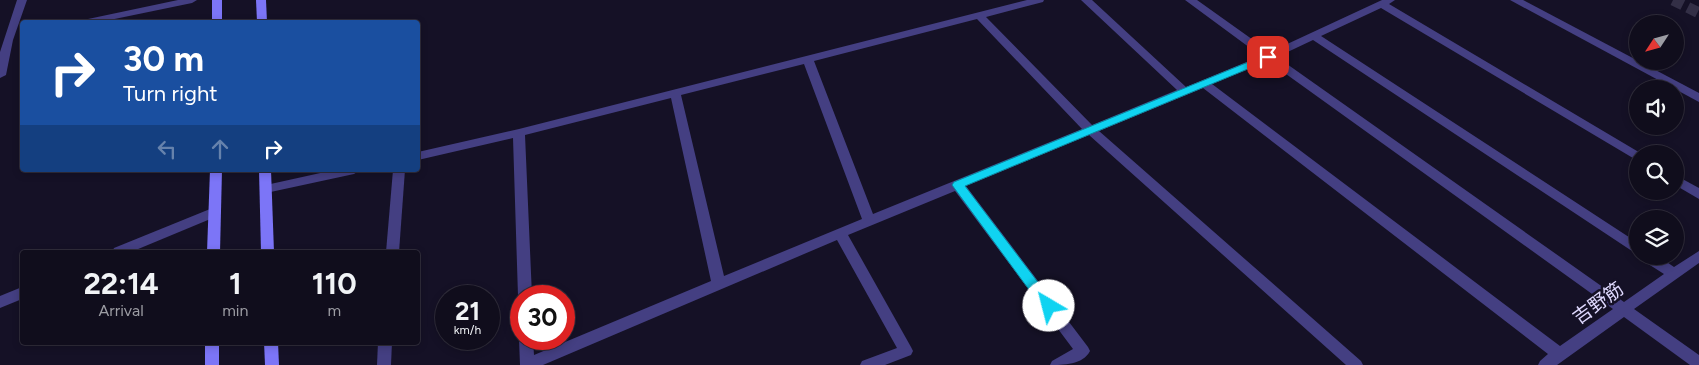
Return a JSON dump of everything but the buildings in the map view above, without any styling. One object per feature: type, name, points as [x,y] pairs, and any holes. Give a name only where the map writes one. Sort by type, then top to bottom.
[{"type":"street","points":[[0,75],[4,41],[22,0]]},
{"type":"street","points":[[97,20],[192,0]]},
{"type":"street","points":[[217,20],[218,0]]},
{"type":"street","points":[[261,0],[262,20]]},
{"type":"street","points":[[420,156],[519,133],[675,92],[808,60],[978,14],[1040,0]]},
{"type":"street","points":[[1086,0],[1184,91]]},
{"type":"street","points":[[1190,0],[1699,363]]},
{"type":"street","points":[[1515,0],[1699,98]]},
{"type":"street","points":[[526,350],[527,365],[840,233],[1268,57],[1386,2],[1629,151]]},
{"type":"street","points":[[978,14],[1091,131],[1356,365]]},
{"type":"street","points":[[1314,36],[1629,244]]},
{"type":"street","points":[[4,41],[20,37]]},
{"type":"street","points":[[808,60],[869,221]]},
{"type":"street","points":[[1204,83],[1560,355]]},
{"type":"street","points":[[675,92],[719,284]]},
{"type":"street","points":[[519,133],[525,285]]},
{"type":"street","points":[[214,250],[216,172]]},
{"type":"street","points":[[265,172],[268,250]]},
{"type":"street","points":[[266,190],[345,172]]},
{"type":"street","points":[[393,250],[400,172]]},
{"type":"street","points":[[958,185],[1083,351],[1057,365]]},
{"type":"street","points":[[1684,185],[1699,194]]},
{"type":"street","points":[[124,250],[215,212]]},
{"type":"street","points":[[840,233],[906,351],[867,365]]},
{"type":"street","name":"吉野筋","points":[[1545,365],[1699,256]]},
{"type":"street","points":[[1661,265],[1673,273]]},
{"type":"street","points":[[0,302],[20,294]]},
{"type":"street","points":[[212,345],[212,365]]},
{"type":"street","points":[[271,345],[272,365]]},
{"type":"street","points":[[384,365],[385,345]]},
{"type":"tunnel","points":[[1673,0],[1699,13]]},
{"type":"route","points":[[1049,306],[958,185],[1268,57]]}]
